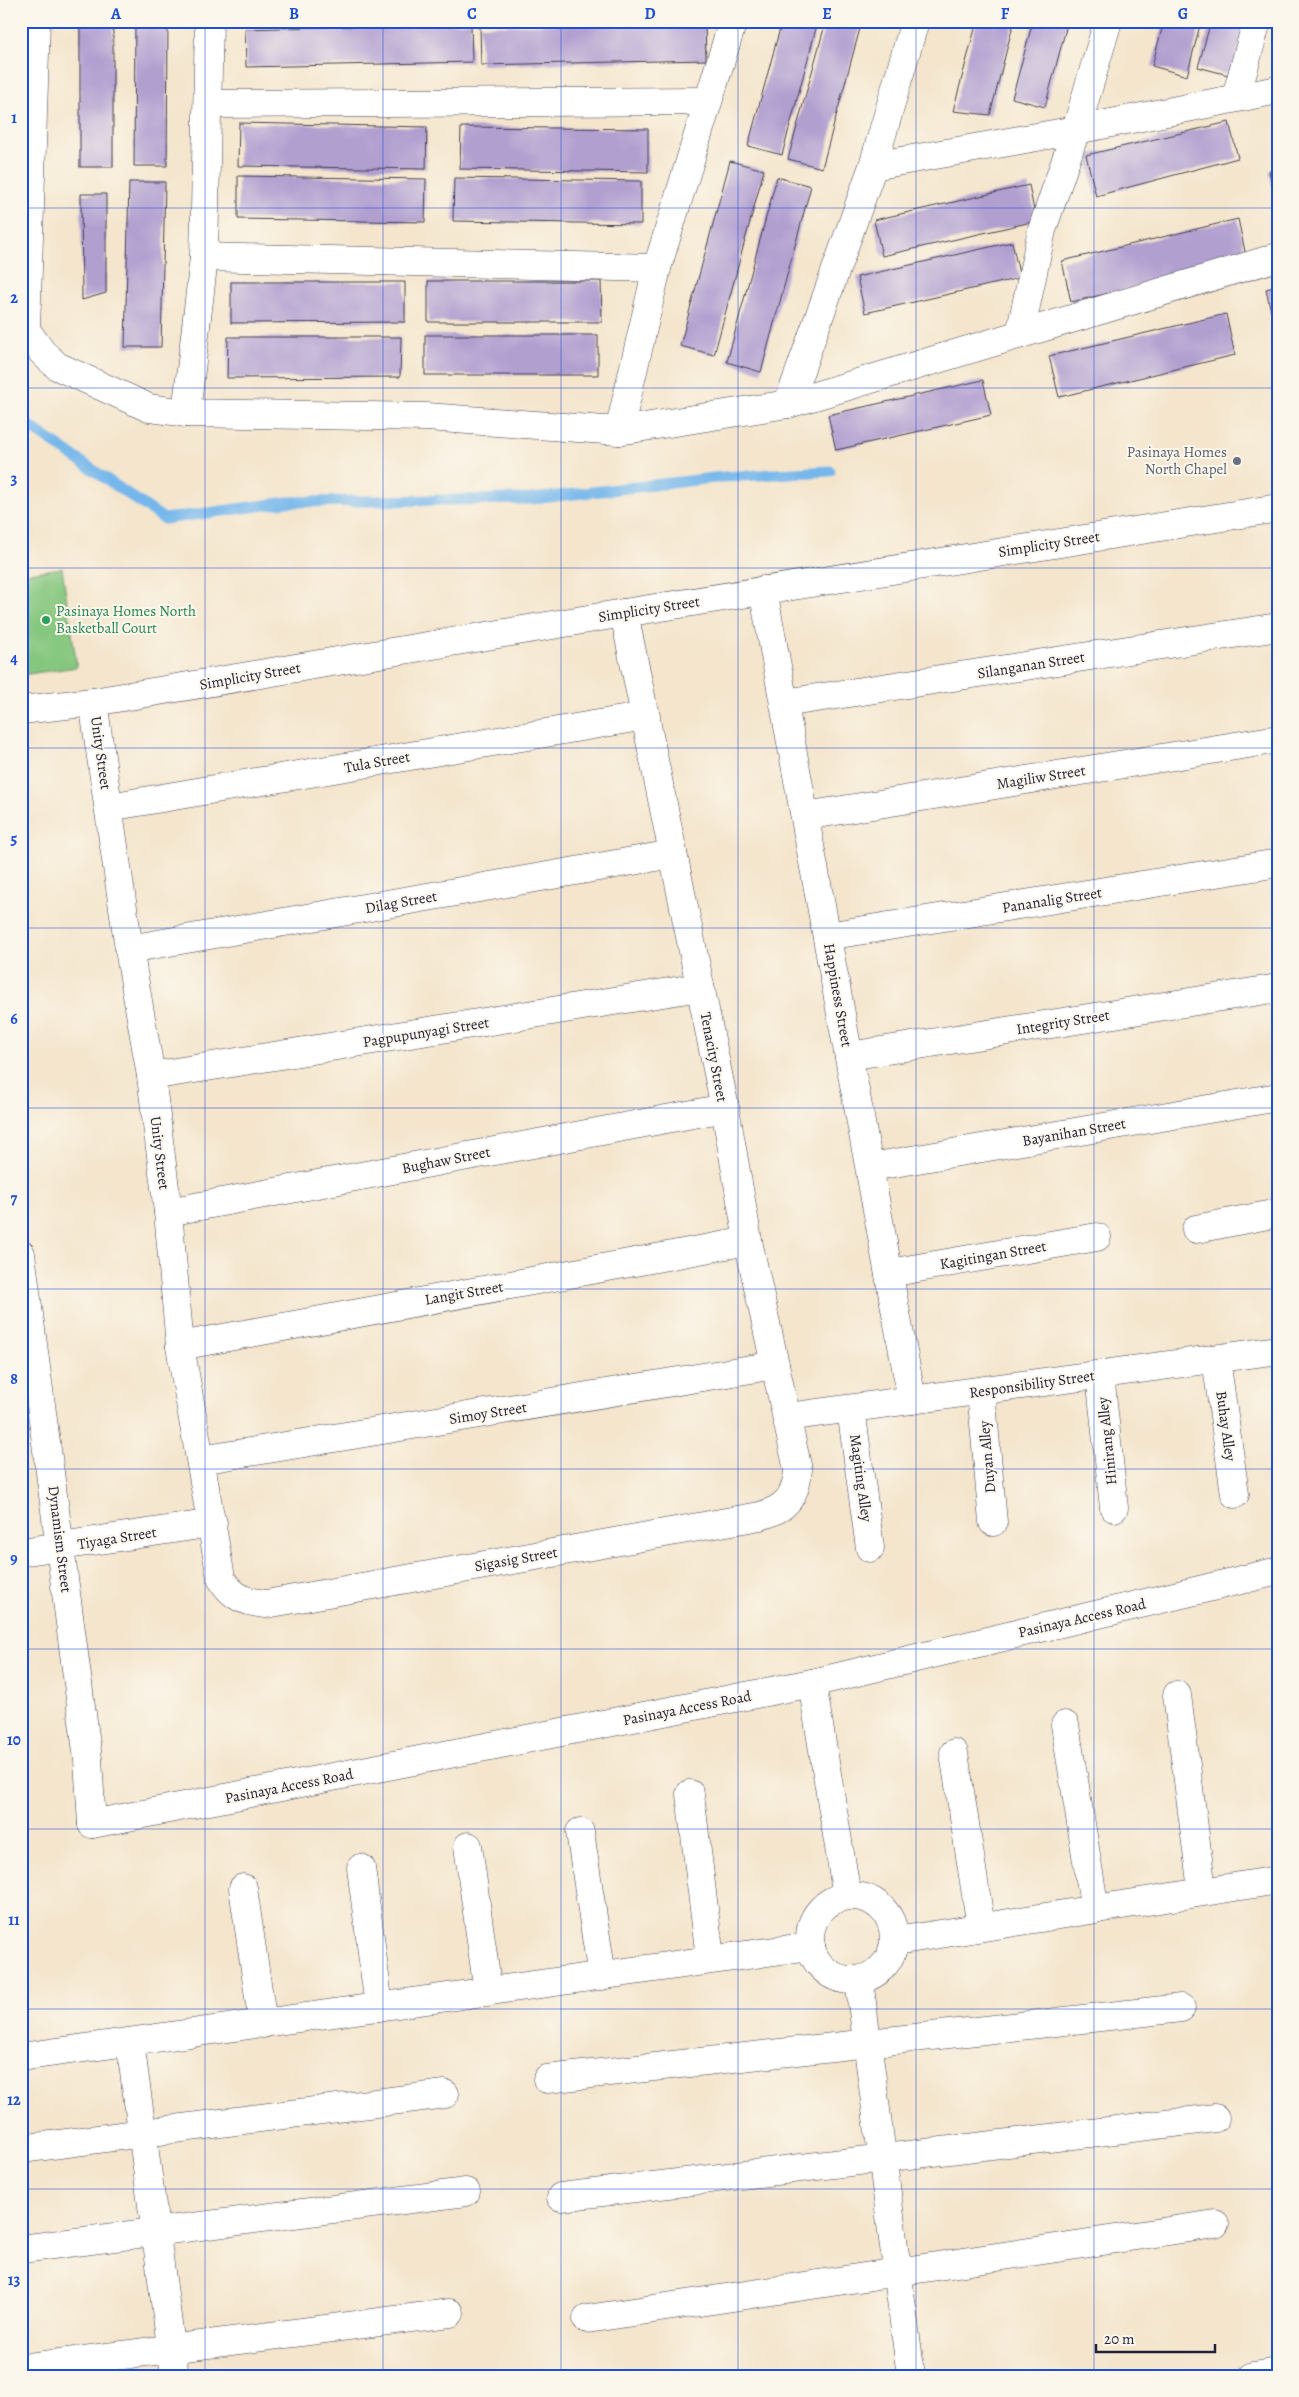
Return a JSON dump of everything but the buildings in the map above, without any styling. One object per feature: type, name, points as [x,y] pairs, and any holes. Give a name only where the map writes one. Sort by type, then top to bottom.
[{"type":"street","points":[[36,21],[23,326],[42,352],[57,366],[149,408],[186,413],[427,417],[619,431],[788,404],[1278,257]]},
{"type":"street","points":[[186,413],[204,257],[209,21]]},
{"type":"street","points":[[619,431],[657,268],[733,21]]},
{"type":"street","points":[[788,404],[873,166],[915,21]]},
{"type":"street","points":[[1020,334],[1042,230],[1076,130],[1108,21]]},
{"type":"street","points":[[1236,97],[1257,21]]},
{"type":"street","points":[[873,166],[1076,130],[1278,90]]},
{"type":"street","points":[[208,104],[707,101]]},
{"type":"street","points":[[204,257],[657,268]]},
{"type":"street","name":"Simplicity Street","points":[[21,710],[93,702],[624,612],[1278,508]]},
{"type":"street","name":"Happiness Street","points":[[764,590],[871,1167],[888,1273],[912,1400]]},
{"type":"street","name":"Tenacity Street","points":[[624,612],[725,1108],[748,1241],[798,1470],[797,1485],[790,1500]]},
{"type":"street","name":"Silanganan Street","points":[[784,702],[1278,626]]},
{"type":"street","name":"Unity Street","points":[[93,702],[129,949],[151,1076],[168,1212],[180,1346],[222,1578],[228,1589],[238,1598]]},
{"type":"street","name":"Tula Street","points":[[108,807],[646,716]]},
{"type":"street","name":"Magiliw Street","points":[[805,816],[1278,739]]},
{"type":"street","name":"Dilag Street","points":[[129,949],[673,854]]},
{"type":"street","name":"Pananalig Street","points":[[827,936],[1278,863]]},
{"type":"street","name":"Pagpupunyagi Street","points":[[151,1076],[700,987]]},
{"type":"street","name":"Integrity Street","points":[[849,1056],[1278,988]]},
{"type":"street","name":"Bayanihan Street","points":[[871,1167],[1278,1097]]},
{"type":"street","name":"Bughaw Street","points":[[168,1212],[725,1108]]},
{"type":"street","points":[[1196,1229],[1278,1213]]},
{"type":"street","name":"Kagitingan Street","points":[[888,1273],[1097,1237]]},
{"type":"street","name":"Langit Street","points":[[180,1346],[748,1241]]},
{"type":"street","name":"Dynamism Street","points":[[21,1254],[32,1409],[61,1546],[88,1759],[92,1824]]},
{"type":"street","name":"Responsibility Street","points":[[787,1417],[1278,1350]]},
{"type":"street","name":"Buhay Alley","points":[[1216,1359],[1235,1494]]},
{"type":"street","name":"Simoy Street","points":[[201,1460],[775,1365]]},
{"type":"street","name":"Hinirang Alley","points":[[1100,1375],[1114,1508]]},
{"type":"street","name":"Duyan Alley","points":[[980,1391],[993,1522]]},
{"type":"street","name":"Magiting Alley","points":[[851,1409],[870,1548]]},
{"type":"street","name":"Sigasig Street","points":[[238,1598],[266,1604],[751,1518],[775,1512],[790,1500]]},
{"type":"street","name":"Tiyaga Street","points":[[21,1552],[213,1523]]},
{"type":"street","name":"Pasinaya Access Road","points":[[92,1824],[812,1684],[1278,1571]]},
{"type":"street","points":[[812,1684],[847,1896]]},
{"type":"street","points":[[1177,1695],[1202,1890]]},
{"type":"street","points":[[1065,1725],[1095,1910]]},
{"type":"street","points":[[954,1753],[981,1927]]},
{"type":"street","points":[[690,1794],[710,1958]]},
{"type":"street","points":[[580,1832],[602,1976]]},
{"type":"street","points":[[468,1846],[488,1992]]},
{"type":"street","points":[[361,1868],[379,2007]]},
{"type":"street","points":[[896,1941],[1095,1910],[1202,1890],[1278,1880]]},
{"type":"street","points":[[243,1888],[262,2024]]},
{"type":"street","points":[[847,1896],[860,1896],[873,1901],[884,1910],[891,1921],[896,1941],[886,1964],[874,1974],[859,1980],[846,1980],[834,1976],[823,1969],[815,1958],[810,1946],[810,1932],[815,1919],[823,1908],[834,1900],[847,1896]]},
{"type":"street","points":[[21,2057],[602,1976],[710,1958],[810,1946]]},
{"type":"street","points":[[859,1980],[911,2376]]},
{"type":"street","points":[[547,2079],[1181,2008]]},
{"type":"street","points":[[130,2042],[175,2376]]},
{"type":"street","points":[[21,2149],[445,2094]]},
{"type":"street","points":[[561,2197],[1215,2118]]},
{"type":"street","points":[[21,2249],[466,2192]]},
{"type":"street","points":[[587,2319],[1216,2224]]},
{"type":"street","points":[[21,2368],[450,2313]]},
{"type":"street","points":[[1253,2376],[1278,2372]]},
{"type":"green space","name":"Pasinaya Homes North Basketball Court","points":[[62,568],[77,667],[21,675],[21,574]]},
{"type":"waterway","points":[[21,420],[164,519],[287,502],[531,499],[723,477],[830,471]]},
{"type":"place","name":"Pasinaya Homes North Chapel","points":[[1237,461]]},
{"type":"place","name":"Pasinaya Homes North Basketball Court","points":[[46,620]]}]
